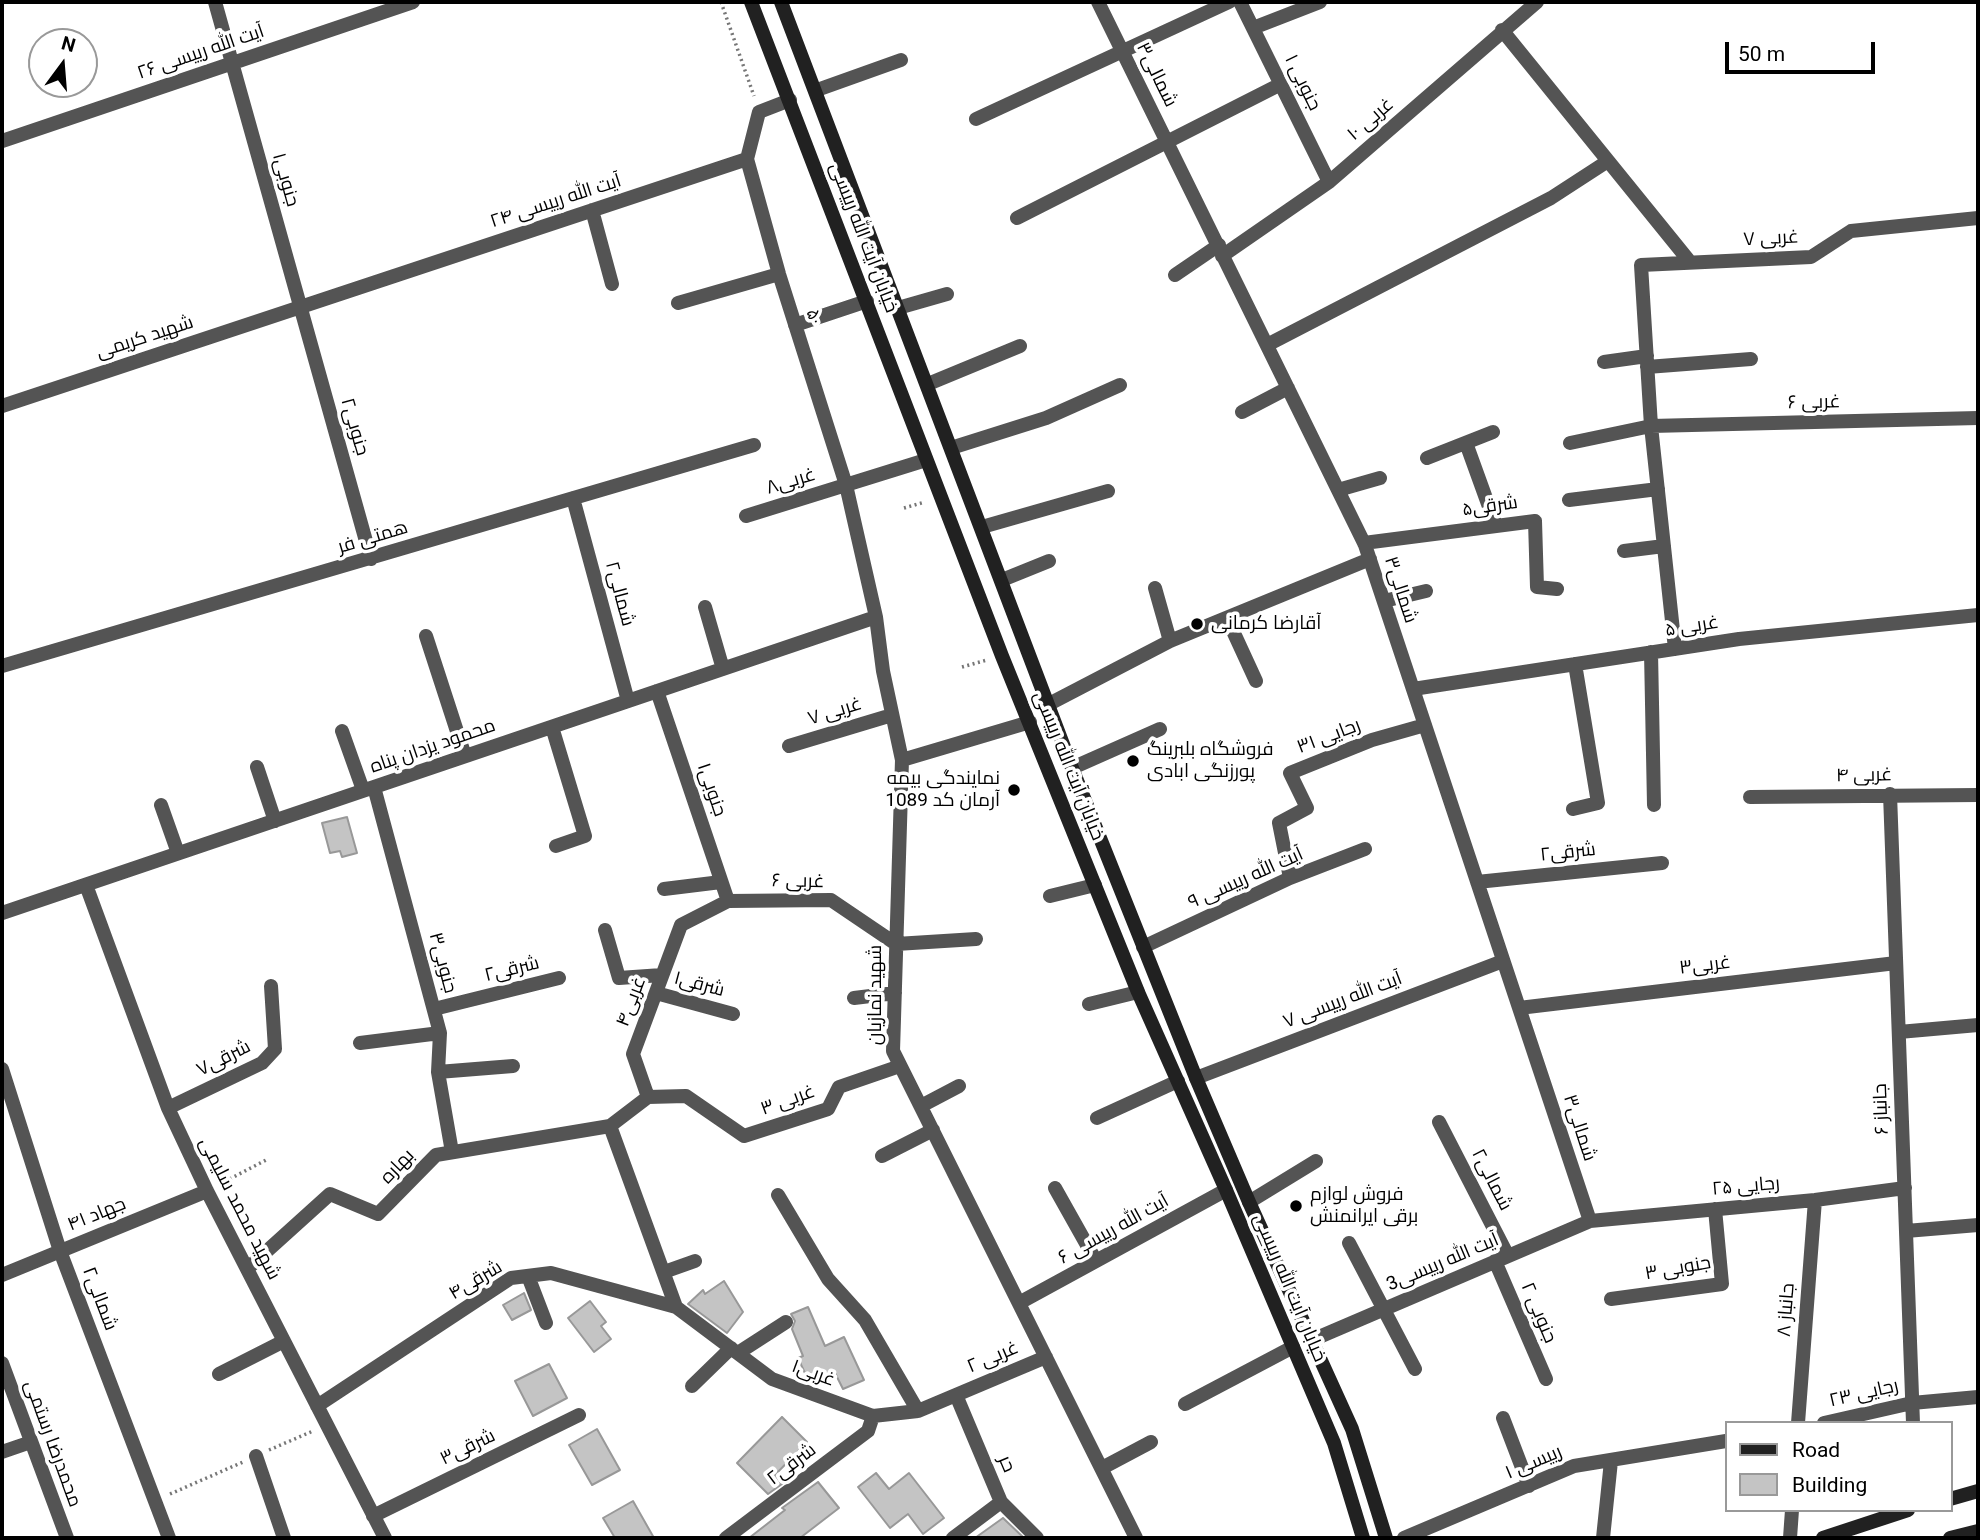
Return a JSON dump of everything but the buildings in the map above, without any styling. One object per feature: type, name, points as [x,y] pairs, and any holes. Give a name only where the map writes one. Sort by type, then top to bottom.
[{"type":"main road","name":"خیابان آیت الله رییسی","points":[[751,2],[1002,656],[1138,992],[1334,1443],[1363,1538]]},
{"type":"main road","name":"خیابان آیت الله رییسی","points":[[782,2],[1072,768],[1196,1078],[1352,1429],[1387,1538]]},
{"type":"main road","points":[[976,589],[1002,580]]},
{"type":"main road","points":[[1952,1498],[1978,1492]]},
{"type":"main road","points":[[1823,1538],[1902,1512]]},
{"type":"main road","points":[[1951,1538],[1978,1531]]},
{"type":"street","name":"جنوبی۱","points":[[215,2],[300,307]]},
{"type":"street","name":"آیت الله رییسی ۲۶","points":[[2,141],[413,2]]},
{"type":"street","name":"شمالی۳","points":[[1098,2],[1364,543],[1590,1221]]},
{"type":"street","points":[[976,119],[1228,2]]},
{"type":"street","name":"جنوبی ۱","points":[[1240,2],[1329,182]]},
{"type":"street","points":[[1253,28],[1320,2]]},
{"type":"street","name":"غربی ۱۰","points":[[1175,275],[1220,251],[1329,182],[1536,2]]},
{"type":"street","points":[[1502,30],[1690,262]]},
{"type":"street","points":[[817,90],[901,60]]},
{"type":"street","points":[[1017,218],[1281,85]]},
{"type":"street","points":[[747,159],[760,112],[790,100]]},
{"type":"street","name":"آیت الله رییسی ۲۴","points":[[300,307],[747,159]]},
{"type":"street","name":"۵۰","points":[[747,159],[779,274],[846,485]]},
{"type":"street","points":[[1267,345],[1551,198],[1608,160]]},
{"type":"street","points":[[592,210],[612,284]]},
{"type":"street","name":"غربی ۷","points":[[1647,361],[1641,265],[1811,257],[1851,231],[1978,218]]},
{"type":"street","points":[[678,303],[779,274]]},
{"type":"street","points":[[898,308],[947,294]]},
{"type":"street","points":[[795,325],[867,301]]},
{"type":"street","name":"شهید کریمی","points":[[2,406],[300,307]]},
{"type":"street","name":"جنوبی۲","points":[[300,307],[371,559]]},
{"type":"street","points":[[928,384],[1020,346]]},
{"type":"street","points":[[1605,362],[1751,359]]},
{"type":"street","points":[[1647,361],[1651,426],[1675,649]]},
{"type":"street","points":[[951,448],[1046,418],[1120,385]]},
{"type":"street","points":[[1242,412],[1288,388]]},
{"type":"street","name":"غربی ۶","points":[[1570,443],[1651,426],[1978,418]]},
{"type":"street","points":[[1427,458],[1493,432]]},
{"type":"street","points":[[1466,443],[1496,526]]},
{"type":"street","name":"همتی فر","points":[[2,666],[754,445]]},
{"type":"street","name":"غربی۸","points":[[746,516],[926,460]]},
{"type":"street","points":[[1338,490],[1380,478]]},
{"type":"street","name":"شهید نمازیان","points":[[846,485],[876,617],[883,671],[902,760],[893,1051],[1136,1538]]},
{"type":"street","points":[[1569,500],[1658,489]]},
{"type":"street","points":[[982,527],[1108,491]]},
{"type":"street","name":"شمالی۲","points":[[573,498],[628,701]]},
{"type":"street","name":"شرقی۵","points":[[1364,543],[1535,521],[1537,587],[1557,589]]},
{"type":"street","points":[[1624,551],[1664,546]]},
{"type":"street","points":[[1049,704],[1170,641],[1370,559]]},
{"type":"street","points":[[1002,580],[1049,561]]},
{"type":"street","points":[[1155,587],[1170,641]]},
{"type":"street","points":[[1384,601],[1426,591]]},
{"type":"street","points":[[705,607],[723,669]]},
{"type":"street","name":"غربی ۵","points":[[1413,689],[1739,639],[1978,615]]},
{"type":"street","name":"محمود یزدان پناه","points":[[2,913],[876,617]]},
{"type":"street","points":[[1227,618],[1256,681]]},
{"type":"street","points":[[426,636],[465,756]]},
{"type":"street","points":[[1651,653],[1654,804]]},
{"type":"street","points":[[1573,809],[1598,803],[1575,664]]},
{"type":"street","name":"جنوبی۱","points":[[657,691],[728,901]]},
{"type":"street","name":"غربی ۷","points":[[789,746],[892,715]]},
{"type":"street","points":[[902,760],[1030,722]]},
{"type":"street","name":"رجایی ۳۱","points":[[1290,878],[1279,823],[1307,808],[1290,773],[1372,740],[1425,725]]},
{"type":"street","points":[[552,727],[585,835],[556,846]]},
{"type":"street","points":[[1072,768],[1160,729]]},
{"type":"street","name":"جنوبی۳","points":[[342,731],[369,789],[435,1009],[440,1033],[438,1072],[452,1152]]},
{"type":"street","points":[[257,767],[275,821]]},
{"type":"street","name":"جانباز ۶","points":[[1890,794],[1913,1421]]},
{"type":"street","name":"غربی ۴","points":[[1750,797],[1978,795]]},
{"type":"street","points":[[161,806],[178,853]]},
{"type":"street","name":"آیت الله رییسی ۹","points":[[1143,947],[1290,878],[1365,849]]},
{"type":"street","name":"شرقی۲","points":[[1477,882],[1662,863]]},
{"type":"street","points":[[664,889],[722,882]]},
{"type":"street","name":"شهید محمد سلیمی","points":[[86,884],[168,1108],[207,1191],[385,1538]]},
{"type":"street","points":[[1050,897],[1095,884]]},
{"type":"street","name":"غربی ۶","points":[[728,901],[831,900],[896,944]]},
{"type":"street","name":"غربی۴","points":[[648,1097],[633,1054],[681,925],[728,901]]},
{"type":"street","points":[[605,930],[619,978],[662,975]]},
{"type":"street","points":[[896,944],[976,939]]},
{"type":"street","name":"آیت الله رییسی ۷","points":[[1196,1078],[1503,961]]},
{"type":"street","name":"غربی۳","points":[[1519,1008],[1896,963]]},
{"type":"street","name":"شرقی۲","points":[[435,1009],[559,978]]},
{"type":"street","name":"شرقی۷","points":[[168,1108],[262,1063],[275,1049],[271,986]]},
{"type":"street","points":[[1089,1004],[1138,992]]},
{"type":"street","name":"شرقی۱","points":[[656,993],[733,1013]]},
{"type":"street","points":[[854,998],[895,993]]},
{"type":"street","points":[[1899,1032],[1978,1025]]},
{"type":"street","points":[[360,1043],[440,1033]]},
{"type":"street","points":[[438,1072],[513,1066]]},
{"type":"street","name":"غربی ۳","points":[[648,1097],[686,1096],[744,1136],[828,1109],[839,1087],[900,1066]]},
{"type":"street","name":"شمالی۲","points":[[2,1069],[60,1251],[169,1538]]},
{"type":"street","points":[[1097,1118],[1178,1081]]},
{"type":"street","points":[[921,1106],[959,1086]]},
{"type":"street","points":[[648,1097],[610,1126],[676,1307]]},
{"type":"street","name":"شمالی۲","points":[[1439,1122],[1502,1259]]},
{"type":"street","name":"بهاره","points":[[247,1269],[330,1194],[378,1214],[436,1155],[610,1126]]},
{"type":"street","points":[[882,1156],[933,1130]]},
{"type":"street","points":[[1249,1202],[1316,1161]]},
{"type":"street","points":[[1055,1188],[1096,1261]]},
{"type":"street","name":"رجایی ۲۵","points":[[1590,1221],[1815,1200],[1905,1188]]},
{"type":"street","name":"آیت الله رییسی ۶","points":[[1019,1303],[1226,1190]]},
{"type":"street","name":"جهاد ۴۱","points":[[2,1275],[207,1191]]},
{"type":"street","points":[[778,1195],[828,1279],[865,1320],[918,1411]]},
{"type":"street","name":"جانباز ۸","points":[[1798,1421],[1815,1200]]},
{"type":"street","name":"جنوبی ۳","points":[[1611,1299],[1722,1284],[1715,1209]]},
{"type":"street","name":"آیت الله رییسی3","points":[[1312,1340],[1590,1221]]},
{"type":"street","points":[[1906,1231],[1978,1224]]},
{"type":"street","points":[[1349,1243],[1415,1369]]},
{"type":"street","name":"جنوبی ۲","points":[[1502,1259],[1546,1379]]},
{"type":"street","points":[[664,1272],[695,1261]]},
{"type":"street","name":"شرقی۴","points":[[317,1406],[511,1278],[551,1273],[676,1307]]},
{"type":"street","points":[[528,1276],[546,1323]]},
{"type":"street","name":"غربی۱","points":[[676,1307],[772,1379],[873,1416],[918,1411],[956,1395]]},
{"type":"street","points":[[692,1386],[734,1351],[786,1322]]},
{"type":"street","points":[[219,1374],[284,1341]]},
{"type":"street","points":[[1185,1404],[1293,1347]]},
{"type":"street","name":"غربی ۲","points":[[956,1395],[1046,1357]]},
{"type":"street","name":"محمدرضا رستمی","points":[[2,1363],[67,1538]]},
{"type":"street","name":"حر","points":[[956,1395],[1001,1502],[1037,1538]]},
{"type":"street","name":"رجایی ۲۳","points":[[1834,1421],[1912,1403],[1978,1397]]},
{"type":"street","name":"شرقی۳","points":[[373,1516],[579,1415]]},
{"type":"street","name":"شرقی۲","points":[[726,1538],[868,1431],[873,1416]]},
{"type":"street","points":[[1503,1418],[1529,1486]]},
{"type":"street","name":"رییسی ۱","points":[[1404,1538],[1574,1466],[1724,1441]]},
{"type":"street","points":[[2,1452],[31,1442]]},
{"type":"street","points":[[1102,1468],[1151,1442]]},
{"type":"street","points":[[256,1456],[284,1538]]},
{"type":"street","points":[[1603,1538],[1611,1461]]},
{"type":"street","points":[[953,1538],[1001,1502]]},
{"type":"street","points":[[1790,1538],[1792,1512]]},
{"type":"path","points":[[721,2],[760,112]]},
{"type":"path","points":[[904,508],[940,497]]},
{"type":"path","points":[[962,667],[1002,656]]},
{"type":"path","points":[[207,1191],[268,1159]]},
{"type":"place","name":"آقارضا کرمانی","points":[[1197,624]]},
{"type":"place","name":"فروشگاه بلبرینگ پورزنگی ابادی","points":[[1133,761]]},
{"type":"place","name":"نمایندگی بیمه آرمان کد 1089","points":[[1014,790]]},
{"type":"place","name":"فروش لوازم برقی ایرانمنش","points":[[1296,1206]]}]
